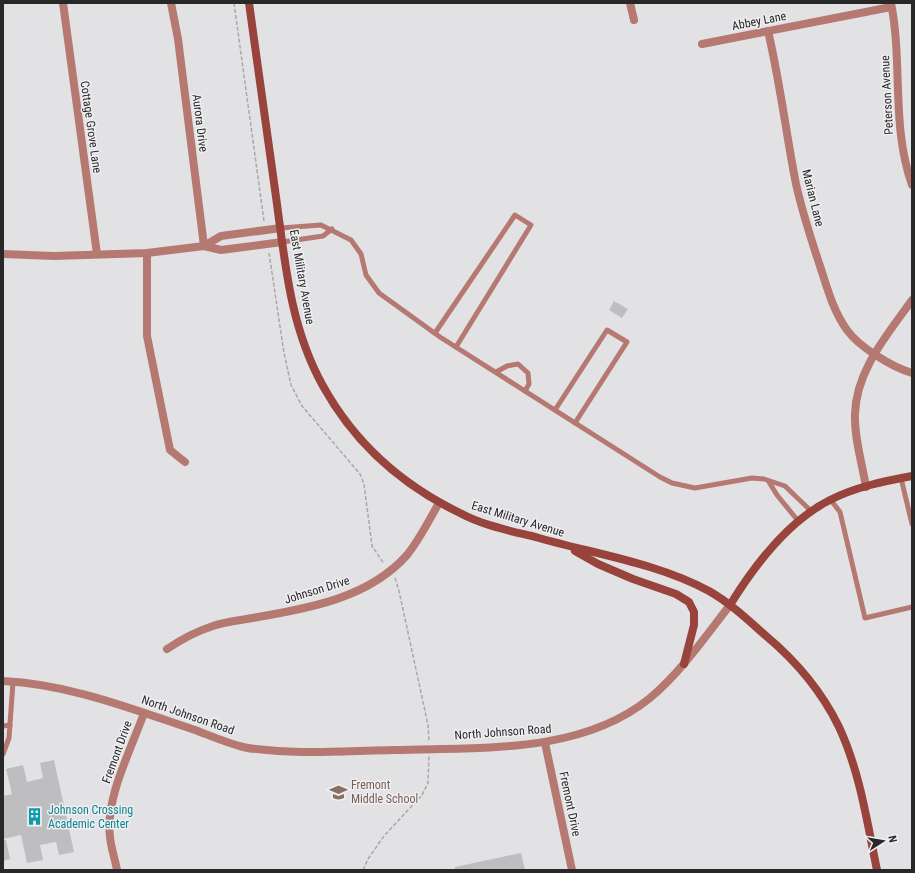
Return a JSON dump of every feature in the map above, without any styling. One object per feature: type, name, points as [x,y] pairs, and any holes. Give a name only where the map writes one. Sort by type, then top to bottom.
[{"type":"main road","name":"East Military Avenue","points":[[249,3],[282,242],[298,329],[312,365],[349,426],[365,444],[402,478],[439,503],[487,524],[666,572],[709,592],[730,605],[784,653],[818,692],[829,708],[844,740],[854,768],[877,870]]},
{"type":"main road","name":"North Johnson Road","points":[[730,605],[748,576],[767,552],[811,512],[830,500],[866,486],[912,476]]},
{"type":"main road","points":[[563,545],[598,564],[633,579],[672,592],[689,602],[694,612],[694,625],[684,664]]},
{"type":"street","name":"Cottage Grove Lane","points":[[63,3],[97,254]]},
{"type":"street","name":"Aurora Drive","points":[[171,3],[178,39],[204,246]]},
{"type":"street","points":[[630,3],[634,20]]},
{"type":"street","name":"Abbey Lane","points":[[702,44],[891,5]]},
{"type":"street","name":"Peterson Avenue","points":[[891,5],[896,45],[898,110],[902,144],[912,184]]},
{"type":"street","name":"Marian Lane","points":[[768,31],[779,76],[796,185],[828,292],[844,326],[858,342],[874,354],[912,373]]},
{"type":"street","points":[[204,246],[221,236],[280,228]]},
{"type":"street","points":[[3,254],[147,253],[204,246],[221,250],[282,242]]},
{"type":"street","points":[[147,253],[147,336],[170,450],[185,462]]},
{"type":"street","points":[[866,486],[854,414],[858,392],[874,354],[912,300]]},
{"type":"street","name":"Johnson Drive","points":[[167,649],[184,638],[214,626],[283,613],[329,601],[364,588],[390,571],[407,554],[421,535],[439,503]]},
{"type":"street","name":"North Johnson Road","points":[[3,681],[32,682],[81,693],[244,747],[292,752],[429,749],[545,743],[590,731],[621,717],[650,698],[684,664],[730,605]]},
{"type":"street","name":"Fremont Drive","points":[[117,870],[110,837],[113,798],[144,713]]},
{"type":"street","name":"Fremont Drive","points":[[545,743],[572,870]]},
{"type":"lane","points":[[435,333],[515,215],[531,225],[456,347]]},
{"type":"lane","points":[[280,228],[321,225],[332,229],[351,240],[361,254],[366,275],[379,293],[456,347],[672,484],[695,488],[752,478],[764,479],[769,482],[785,486],[811,512]]},
{"type":"lane","points":[[282,242],[323,236],[332,229]]},
{"type":"lane","points":[[555,410],[607,330],[627,342],[575,423]]},
{"type":"lane","points":[[496,372],[507,366],[518,364],[528,373],[529,384],[525,391]]},
{"type":"lane","points":[[901,478],[912,524]]},
{"type":"lane","points":[[769,482],[777,495],[799,522]]},
{"type":"lane","points":[[830,500],[840,512],[865,618],[912,607]]},
{"type":"lane","points":[[3,754],[9,738],[13,682]]},
{"type":"lane","points":[[3,726],[10,725]]},
{"type":"path","points":[[234,3],[265,230]]},
{"type":"path","points":[[267,243],[285,359],[291,385],[302,406],[360,474],[364,484],[372,546],[390,571],[399,591],[428,725],[428,784],[422,795],[384,836],[368,859],[363,870]]},
{"type":"building","points":[[614,301],[628,309],[622,318],[609,310]]},
{"type":"building","name":"Johnson Crossing Academic Center","points":[[54,760],[74,852],[59,855],[56,842],[40,845],[43,860],[27,863],[21,835],[3,839],[3,796],[12,794],[6,769],[23,765],[27,782],[43,778],[40,763]]},
{"type":"building","points":[[3,840],[6,840],[10,859],[3,861]]},
{"type":"building","points":[[521,853],[525,870],[455,870],[455,867]]},
{"type":"place","name":"Fremont Middle School","points":[[338,792]]},
{"type":"place","name":"Johnson Crossing Academic Center","points":[[35,817]]}]
